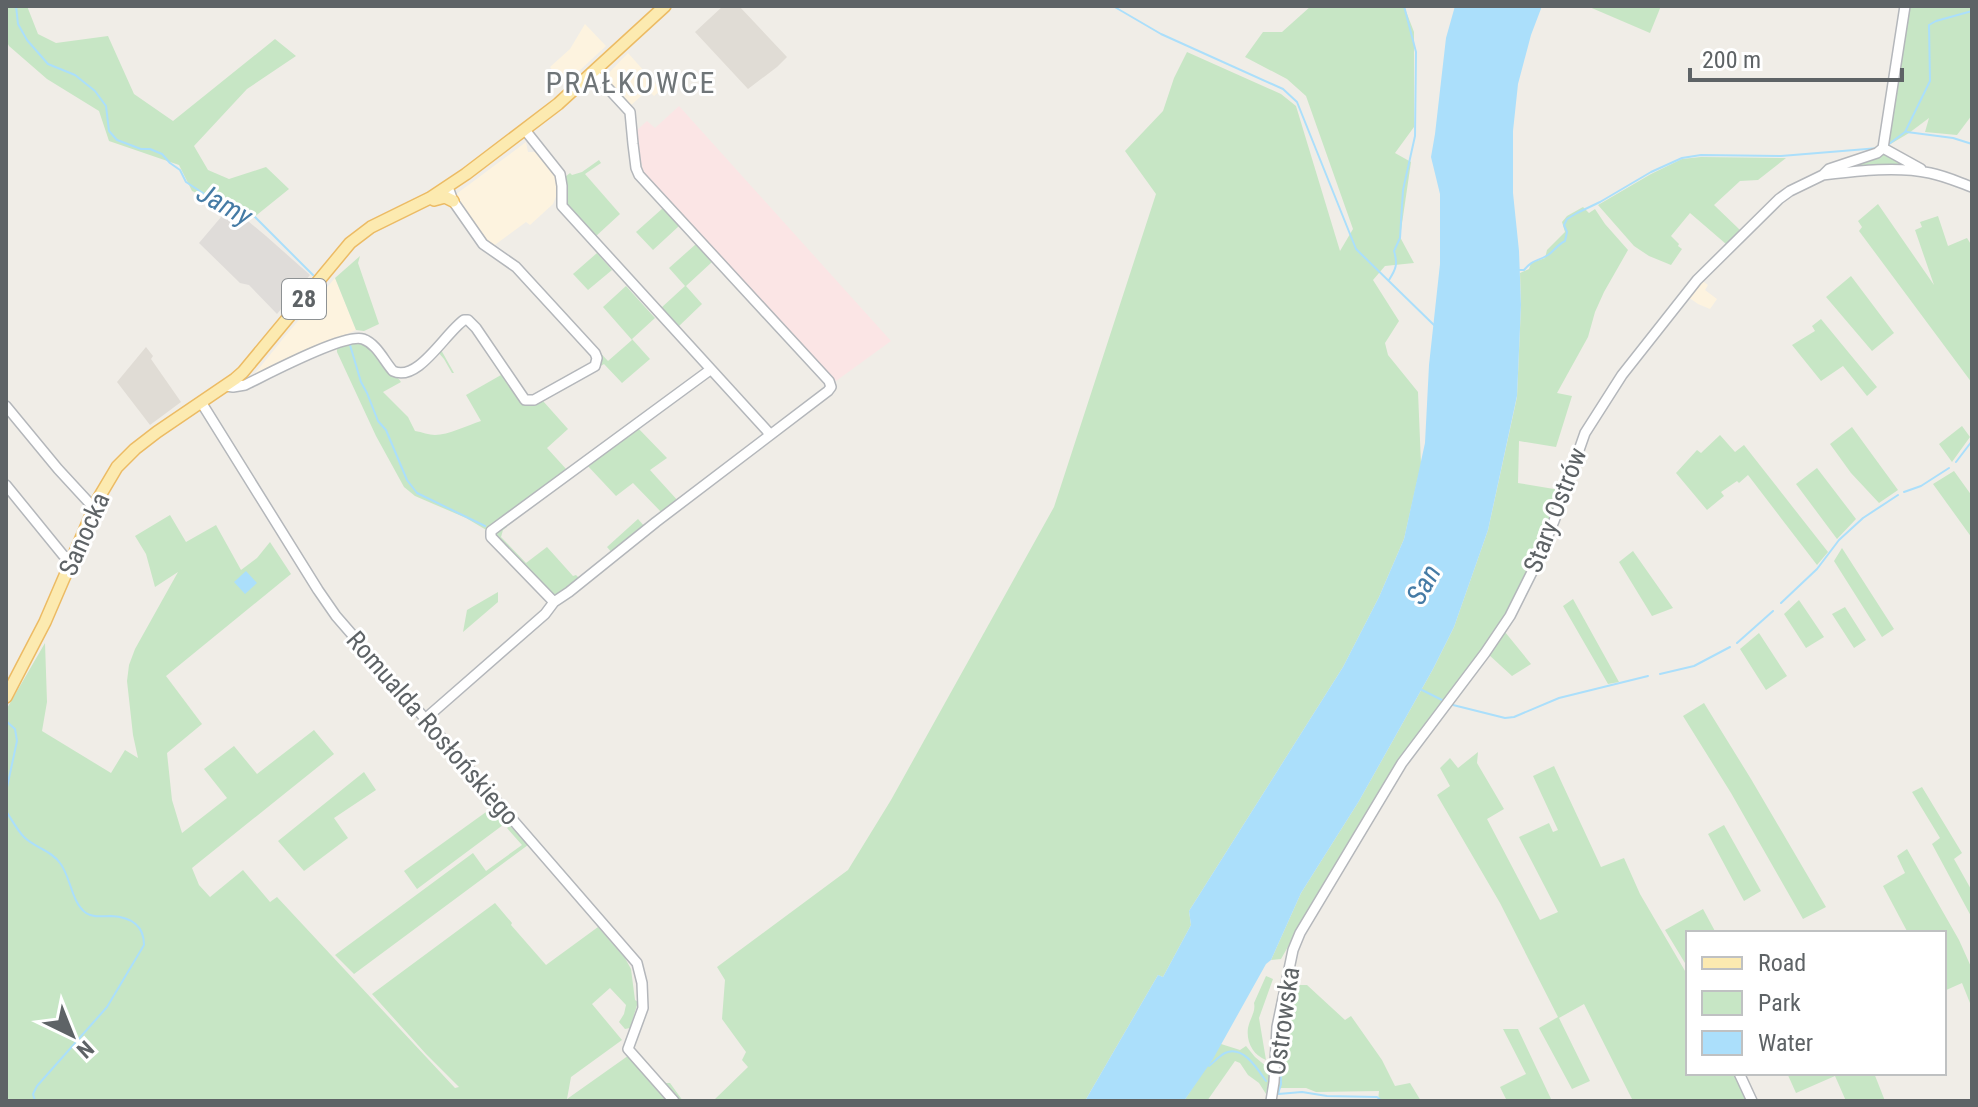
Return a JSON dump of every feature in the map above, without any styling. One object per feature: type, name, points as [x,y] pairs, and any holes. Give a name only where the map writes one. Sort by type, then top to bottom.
[{"type":"main road","name":"28","points":[[201,402],[243,372],[350,243],[371,227],[448,187],[525,130],[558,104],[665,6]]},
{"type":"main road","points":[[414,206],[445,197],[453,201]]},
{"type":"main road","name":"Sanocka","points":[[6,697],[45,622],[94,508],[117,467],[166,425],[201,402]]},
{"type":"street","points":[[1905,6],[1883,148],[1928,173],[1972,187]]},
{"type":"street","points":[[425,719],[550,610],[554,602],[828,391],[831,384],[643,180],[636,168],[630,112],[593,72]]},
{"type":"street","points":[[525,130],[560,174],[562,206],[770,434]]},
{"type":"street","name":"Stary Ostrów","points":[[1296,941],[1402,763],[1510,616],[1554,521],[1585,433],[1622,375],[1683,295],[1779,199],[1829,169],[1877,153],[1883,148]]},
{"type":"street","points":[[1823,175],[1877,171],[1928,173]]},
{"type":"street","points":[[226,386],[245,385],[331,345],[354,338],[362,338],[376,349],[393,371],[403,374],[418,367],[460,322],[468,320],[522,397],[530,401],[595,366],[595,353],[516,267],[483,244],[453,201],[448,187]]},
{"type":"street","points":[[554,602],[491,537],[491,531],[710,370]]},
{"type":"street","name":"Romualda Rosłońskiego","points":[[201,402],[327,603],[354,638],[637,963],[643,1008],[628,1049],[674,1101]]},
{"type":"street","points":[[6,406],[94,508]]},
{"type":"street","points":[[6,485],[63,555],[72,561]]},
{"type":"street","name":"Ostrowska","points":[[1271,1101],[1277,1027],[1296,941]]},
{"type":"street","points":[[1740,1075],[1752,1101]]},
{"type":"shaded area","points":[[723,6],[739,6],[787,57],[748,89],[695,32]]},
{"type":"shaded area","points":[[585,24],[606,46],[564,85],[550,67],[570,49]]},
{"type":"shaded area","points":[[628,53],[661,90],[654,96],[648,90],[630,106],[604,78]]},
{"type":"shaded area","points":[[679,106],[891,341],[836,381],[644,174],[636,131],[647,121],[655,128]]},
{"type":"shaded area","points":[[526,142],[528,152],[536,152],[559,179],[557,194],[553,204],[530,225],[526,222],[492,247],[455,195]]},
{"type":"shaded area","points":[[227,210],[243,217],[310,275],[277,314],[249,285],[240,283],[199,243]]},
{"type":"shaded area","points":[[335,278],[356,330],[252,377],[286,335]]},
{"type":"shaded area","points":[[1701,280],[1708,285],[1705,290],[1717,299],[1710,309],[1688,297]]},
{"type":"shaded area","points":[[146,347],[181,402],[150,425],[117,382]]},
{"type":"green space","points":[[6,6],[27,6],[38,34],[56,43],[108,36],[134,94],[173,121],[275,39],[296,56],[247,89],[194,146],[208,170],[229,179],[266,167],[289,189],[253,218],[192,191],[179,165],[109,141],[99,111],[47,79],[9,46],[6,40]]},
{"type":"green space","points":[[1311,6],[1404,6],[1414,32],[1414,127],[1395,153],[1411,162],[1400,237],[1414,263],[1385,266],[1373,280],[1399,321],[1385,343],[1388,355],[1418,392],[1421,464],[1404,539],[1343,667],[1189,911],[1191,925],[1163,977],[1158,975],[1085,1101],[713,1101],[748,1067],[742,1060],[746,1052],[722,1019],[725,980],[717,967],[848,870],[891,800],[1054,507],[1156,194],[1125,151],[1163,111],[1187,52],[1281,94],[1296,106],[1340,251],[1353,229],[1306,96],[1287,79],[1245,57],[1263,32],[1282,32]]},
{"type":"green space","points":[[1587,6],[1661,6],[1650,33]]},
{"type":"green space","points":[[1909,6],[1972,6],[1972,115],[1957,135],[1925,132],[1929,118],[1889,145],[1887,141]]},
{"type":"green space","points":[[1885,153],[1909,166],[1843,167]]},
{"type":"green space","points":[[1786,158],[1758,180],[1740,181],[1714,205],[1740,230],[1726,244],[1690,213],[1671,236],[1682,249],[1671,265],[1634,246],[1598,205],[1682,159]]},
{"type":"green space","points":[[599,160],[601,163],[585,174],[620,214],[595,237],[565,205],[565,177],[570,173],[582,172]]},
{"type":"green space","points":[[1878,204],[1934,285],[1915,230],[1922,227],[1920,222],[1938,216],[1948,246],[1967,238],[1972,246],[1972,383],[1859,231],[1862,227],[1858,221]]},
{"type":"green space","points":[[1583,207],[1589,213],[1595,209],[1628,250],[1604,292],[1588,337],[1557,393],[1572,396],[1556,447],[1519,441],[1518,483],[1560,490],[1538,549],[1493,636],[1402,757],[1281,959],[1271,960],[1301,893],[1359,801],[1454,627],[1488,530],[1517,397],[1520,273],[1529,269],[1531,263],[1545,258],[1547,250],[1565,232],[1562,222]]},
{"type":"green space","points":[[663,208],[679,226],[653,250],[636,232]]},
{"type":"green space","points":[[696,244],[712,262],[686,286],[702,304],[678,327],[661,308],[685,286],[669,268]]},
{"type":"green space","points":[[597,253],[612,270],[588,290],[573,274]]},
{"type":"green space","points":[[360,256],[358,263],[379,324],[364,331],[356,330],[335,278]]},
{"type":"green space","points":[[1851,276],[1894,333],[1872,351],[1826,297]]},
{"type":"green space","points":[[626,286],[655,318],[632,339],[650,359],[622,383],[604,364],[592,371],[598,365],[591,343],[608,361],[632,340],[603,307]]},
{"type":"green space","points":[[1821,319],[1877,387],[1867,396],[1843,366],[1821,381],[1792,345],[1815,331],[1812,326]]},
{"type":"green space","points":[[468,322],[524,402],[532,404],[576,379],[543,401],[568,429],[547,448],[567,470],[580,460],[582,462],[488,531],[415,496],[404,487],[376,436],[337,352],[337,345],[347,341],[367,344],[401,382],[383,392],[408,417],[415,431],[433,435],[446,433],[481,421],[466,395],[501,375],[469,326],[461,326],[440,348],[454,373],[437,351],[459,325]]},
{"type":"green space","points":[[1962,426],[1970,437],[1952,462],[1939,444]]},
{"type":"green space","points":[[637,427],[667,458],[650,470],[679,502],[663,514],[633,483],[616,496],[586,464]]},
{"type":"green space","points":[[1852,427],[1898,490],[1879,503],[1830,444]]},
{"type":"green space","points":[[1720,435],[1735,452],[1744,445],[1828,552],[1817,565],[1748,475],[1721,492],[1724,496],[1707,510],[1676,473],[1697,450],[1701,453]]},
{"type":"green space","points":[[1817,468],[1856,519],[1837,539],[1796,484]]},
{"type":"green space","points":[[1954,471],[1972,496],[1972,538],[1933,484]]},
{"type":"green space","points":[[170,515],[186,542],[216,525],[241,570],[257,558],[270,542],[291,574],[166,676],[202,724],[167,753],[172,800],[182,833],[227,798],[204,769],[234,746],[257,774],[314,730],[334,754],[192,868],[199,885],[210,897],[243,870],[270,902],[277,897],[455,1088],[459,1087],[372,994],[495,903],[546,965],[598,927],[631,969],[635,1000],[638,1002],[630,1028],[625,1029],[619,1022],[626,1005],[610,988],[592,1004],[622,1040],[571,1077],[567,1099],[632,1053],[663,1083],[670,1083],[683,1101],[6,1101],[6,710],[45,643],[47,702],[42,731],[111,773],[125,750],[138,758],[127,681],[129,665],[178,572],[155,587],[146,554],[135,536]]},
{"type":"green space","points":[[638,519],[645,527],[613,554],[607,547]]},
{"type":"green space","points":[[505,524],[507,527],[501,537],[526,563],[547,547],[573,576],[580,579],[554,598],[494,535]]},
{"type":"green space","points":[[1842,548],[1894,629],[1882,637],[1834,561]]},
{"type":"green space","points":[[1633,551],[1673,608],[1652,616],[1619,562]]},
{"type":"green space","points":[[498,592],[498,602],[463,632],[467,610]]},
{"type":"green space","points":[[1573,599],[1619,682],[1608,684],[1563,606]]},
{"type":"green space","points":[[1799,600],[1824,637],[1806,648],[1784,614]]},
{"type":"green space","points":[[1845,607],[1866,640],[1854,648],[1832,614]]},
{"type":"green space","points":[[1505,632],[1531,664],[1512,676],[1488,654]]},
{"type":"green space","points":[[1759,633],[1787,676],[1766,690],[1740,649]]},
{"type":"green space","points":[[1704,703],[1826,907],[1803,919],[1683,716]]},
{"type":"green space","points":[[1478,752],[1477,763],[1504,809],[1487,819],[1540,920],[1558,912],[1519,837],[1549,823],[1553,832],[1558,830],[1533,776],[1554,766],[1601,867],[1624,858],[1640,894],[1686,973],[1686,1075],[1738,1075],[1748,1101],[1633,1101],[1584,1004],[1559,1018],[1590,1081],[1572,1089],[1539,1028],[1558,1017],[1500,903],[1437,795],[1450,786],[1440,768],[1450,758],[1458,768]]},
{"type":"green space","points":[[364,772],[376,790],[334,818],[348,838],[304,871],[278,841]]},
{"type":"green space","points":[[1922,787],[1962,853],[1954,859],[1972,891],[1972,918],[1932,844],[1940,838],[1912,792]]},
{"type":"green space","points":[[493,807],[507,822],[417,889],[404,871]]},
{"type":"green space","points":[[1724,825],[1761,891],[1744,901],[1708,834]]},
{"type":"green space","points":[[510,826],[528,845],[354,974],[335,955],[473,853],[486,871],[522,845],[507,828]]},
{"type":"green space","points":[[1907,849],[1959,940],[1972,969],[1972,1008],[1962,983],[1946,990],[1946,931],[1907,931],[1883,886],[1905,873],[1897,856]]},
{"type":"green space","points":[[1703,909],[1715,931],[1686,931],[1686,965],[1665,930]]},
{"type":"green space","points":[[1266,976],[1273,979],[1259,1018],[1266,1060],[1254,1051],[1248,1033],[1254,1003]]},
{"type":"green space","points":[[1289,985],[1307,985],[1345,1020],[1351,1016],[1382,1060],[1395,1086],[1410,1083],[1421,1101],[1378,1101],[1379,1091],[1316,1092],[1306,1088],[1276,1088],[1280,1027]]},
{"type":"green space","points":[[1503,1029],[1518,1029],[1552,1101],[1507,1101],[1500,1087],[1526,1074]]},
{"type":"green space","points":[[1221,1044],[1240,1050],[1246,1046],[1267,1067],[1269,1078],[1266,1094],[1259,1083],[1235,1061],[1207,1101],[1184,1101]]},
{"type":"green space","points":[[1788,1075],[1875,1075],[1885,1101],[1846,1101],[1835,1076],[1796,1093]]},
{"type":"water","name":"San","points":[[1455,6],[1542,6],[1518,84],[1513,131],[1513,193],[1521,305],[1517,396],[1488,530],[1454,627],[1433,669],[1359,801],[1301,893],[1271,960],[1213,1059],[1184,1101],[1085,1101],[1158,975],[1163,977],[1191,925],[1189,911],[1343,667],[1404,539],[1425,443],[1429,365],[1440,264],[1440,194],[1431,157],[1446,38]]},
{"type":"water","points":[[246,571],[257,583],[245,594],[234,582]]},
{"type":"waterway","name":"Jamy","points":[[16,6],[18,24],[48,64],[75,75],[95,91],[106,106],[109,131],[117,140],[162,154],[180,170],[186,182],[206,195],[248,210],[313,275]]},
{"type":"waterway","points":[[1113,6],[1161,34],[1283,89],[1297,102],[1356,249],[1436,327]]},
{"type":"waterway","points":[[1389,280],[1396,266],[1394,251],[1400,238],[1403,190],[1415,136],[1416,52],[1404,6]]},
{"type":"waterway","points":[[1889,144],[1905,132],[1930,81],[1929,25],[1972,11]]},
{"type":"waterway","points":[[1907,132],[1953,138],[1972,144]]},
{"type":"waterway","points":[[1517,270],[1524,270],[1565,241],[1567,232],[1564,225],[1567,219],[1682,158],[1701,155],[1781,156],[1879,148]]},
{"type":"waterway","name":"Jamy","points":[[350,345],[361,382],[407,480],[417,493],[485,526]]},
{"type":"waterway","points":[[1956,462],[1972,441]]},
{"type":"waterway","points":[[1904,492],[1921,486],[1949,468]]},
{"type":"waterway","points":[[1781,603],[1817,569],[1839,540],[1863,518],[1898,495]]},
{"type":"waterway","points":[[1737,643],[1773,611]]},
{"type":"waterway","points":[[1660,674],[1694,666],[1730,647]]},
{"type":"waterway","points":[[1453,705],[1505,718],[1514,717],[1559,698],[1648,676]]},
{"type":"waterway","points":[[1422,690],[1442,700]]},
{"type":"waterway","points":[[6,721],[15,729],[17,741],[6,792]]},
{"type":"waterway","points":[[6,811],[24,837],[60,863],[77,903],[86,913],[130,920],[142,932],[144,945],[107,1007],[37,1086],[33,1094],[35,1101]]},
{"type":"waterway","points":[[1209,1066],[1225,1053],[1238,1052],[1249,1059],[1266,1081]]},
{"type":"waterway","points":[[1280,1054],[1281,1084],[1278,1094],[1302,1092],[1377,1097],[1382,1101]]},
{"type":"district","name":"PRAŁKOWCE","points":[[631,83]]}]
